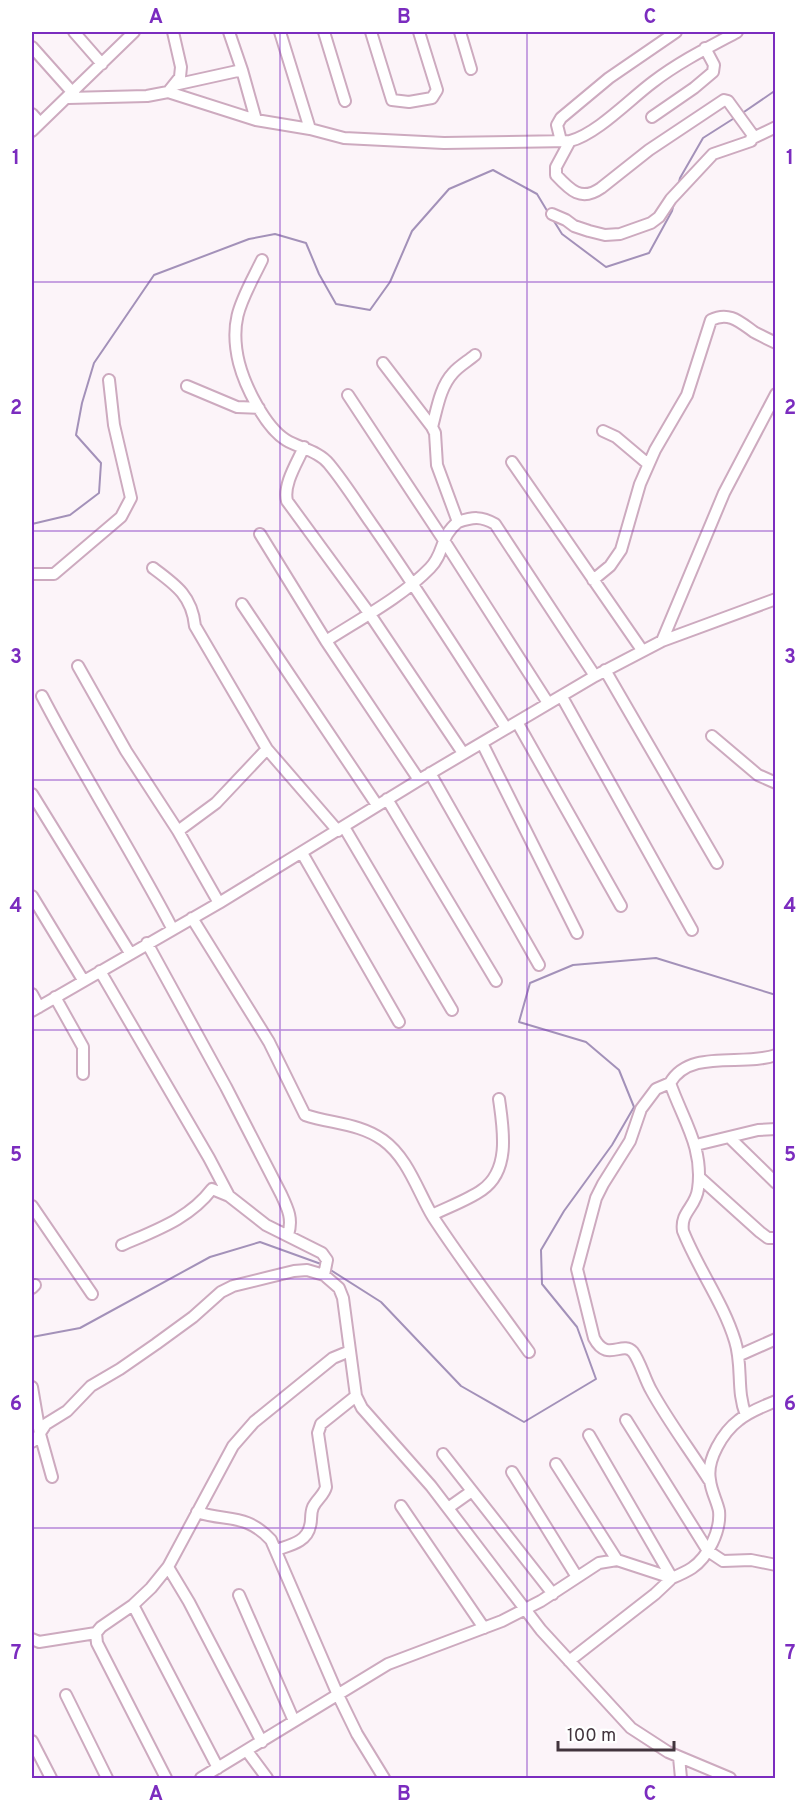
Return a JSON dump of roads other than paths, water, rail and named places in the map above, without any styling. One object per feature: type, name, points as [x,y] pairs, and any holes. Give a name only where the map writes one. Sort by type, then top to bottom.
[{"type":"street","points":[[74,32],[102,64]]},
{"type":"street","points":[[32,131],[133,32]]},
{"type":"street","points":[[171,88],[180,77],[181,67],[173,32]]},
{"type":"street","points":[[229,32],[256,120]]},
{"type":"street","points":[[280,32],[310,129]]},
{"type":"street","points":[[324,32],[345,100]]},
{"type":"street","points":[[371,32],[392,100],[409,102],[432,98],[437,90],[419,32]]},
{"type":"street","points":[[460,32],[471,69]]},
{"type":"street","points":[[676,32],[609,78],[561,118],[557,125],[565,141],[556,167],[556,175],[577,194],[594,193],[649,150],[724,100],[728,101],[752,136]]},
{"type":"street","points":[[171,88],[256,120],[310,129],[344,138],[395,142],[565,141],[579,139],[654,81],[705,48],[737,32]]},
{"type":"street","points":[[32,47],[70,95]]},
{"type":"street","points":[[652,117],[713,72],[714,65],[705,48]]},
{"type":"street","points":[[70,95],[147,96],[242,70]]},
{"type":"street","points":[[32,114],[40,123]]},
{"type":"street","points":[[752,136],[776,127]]},
{"type":"street","points":[[552,214],[574,226],[605,235],[620,234],[651,223],[659,217],[671,199],[713,154],[751,141],[752,136]]},
{"type":"street","points":[[262,260],[236,317],[235,332],[239,363],[248,388],[259,408],[285,440],[304,447],[328,461],[414,584],[506,729]]},
{"type":"street","points":[[592,579],[610,566],[621,550],[630,512],[648,464],[687,395],[711,320],[717,317],[734,318],[776,343]]},
{"type":"street","points":[[432,427],[447,381],[475,355]]},
{"type":"street","points":[[382,363],[435,433],[437,465],[458,522]]},
{"type":"street","points":[[32,574],[54,574],[61,569],[121,516],[131,498],[114,425],[110,380]]},
{"type":"street","points":[[187,386],[237,407],[259,408]]},
{"type":"street","points":[[348,394],[548,704]]},
{"type":"street","points":[[662,641],[724,494],[776,394]]},
{"type":"street","points":[[603,431],[616,438],[648,464]]},
{"type":"street","points":[[304,447],[285,493],[287,501],[369,613],[464,753]]},
{"type":"street","points":[[512,462],[642,650]]},
{"type":"street","points":[[326,640],[414,584],[438,559],[443,538],[450,528],[458,522],[475,517],[484,518],[495,524],[595,676]]},
{"type":"street","points":[[260,534],[326,640],[419,780]]},
{"type":"street","points":[[153,568],[175,585],[192,607],[195,626],[267,750],[341,829],[452,1010]]},
{"type":"street","points":[[32,994],[35,1009],[219,903],[382,802],[642,650],[776,599]]},
{"type":"street","points":[[242,604],[382,802],[496,981]]},
{"type":"street","points":[[78,666],[126,751],[178,831],[219,903]]},
{"type":"street","points":[[606,670],[717,862]]},
{"type":"street","points":[[42,696],[74,759],[137,861],[172,928]]},
{"type":"street","points":[[562,697],[692,930]]},
{"type":"street","points":[[517,722],[621,906]]},
{"type":"street","points":[[712,736],[758,775],[776,783]]},
{"type":"street","points":[[482,743],[577,933]]},
{"type":"street","points":[[178,831],[216,803],[267,750]]},
{"type":"street","points":[[430,774],[538,965]]},
{"type":"street","points":[[32,794],[130,953]]},
{"type":"street","points":[[302,853],[399,1022]]},
{"type":"street","points":[[32,896],[83,980]]},
{"type":"street","points":[[192,918],[269,1042],[305,1115],[350,1124],[369,1131],[386,1142],[411,1175],[432,1215],[471,1272],[530,1352]]},
{"type":"street","points":[[147,943],[226,1087],[285,1202],[291,1220],[288,1235]]},
{"type":"street","points":[[100,971],[209,1158],[228,1196]]},
{"type":"street","points":[[55,997],[83,1047],[83,1074]]},
{"type":"street","points":[[569,1661],[672,1578],[690,1570],[708,1551],[719,1523],[710,1480],[658,1403],[631,1350],[604,1351],[598,1347],[594,1338],[577,1269],[596,1198],[630,1141],[641,1109],[656,1089],[670,1083],[677,1072],[688,1066],[709,1061],[767,1058],[776,1054]]},
{"type":"street","points":[[670,1083],[696,1145],[700,1166],[698,1192],[681,1222],[683,1231],[728,1320],[740,1355],[740,1398],[746,1415]]},
{"type":"street","points":[[432,1215],[482,1191],[494,1178],[504,1146],[499,1098]]},
{"type":"street","points":[[696,1145],[758,1130],[776,1129]]},
{"type":"street","points":[[730,1138],[776,1183]]},
{"type":"street","points":[[699,1177],[768,1239],[776,1238]]},
{"type":"street","points":[[122,1245],[186,1215],[212,1189],[228,1196],[266,1225],[326,1256],[324,1275]]},
{"type":"street","points":[[32,1206],[92,1294]]},
{"type":"street","points":[[36,1438],[46,1424],[68,1411],[91,1386],[120,1369],[194,1317],[221,1292],[233,1286],[294,1271],[306,1270],[324,1275],[339,1288],[343,1298],[356,1396],[362,1408],[431,1486],[525,1610],[631,1728],[644,1738],[730,1779]]},
{"type":"street","points":[[740,1355],[776,1339]]},
{"type":"street","points":[[32,1639],[39,1642],[96,1633],[133,1605],[168,1567],[233,1446],[254,1422],[333,1358],[350,1351]]},
{"type":"street","points":[[32,1387],[36,1438],[52,1477]]},
{"type":"street","points":[[276,1550],[303,1539],[308,1534],[311,1513],[326,1487],[319,1428],[356,1396]]},
{"type":"street","points":[[710,1480],[713,1455],[731,1427],[746,1415],[774,1404]]},
{"type":"street","points":[[626,1420],[708,1551],[723,1561],[752,1560],[776,1565]]},
{"type":"street","points":[[589,1435],[672,1578]]},
{"type":"street","points":[[443,1454],[553,1594]]},
{"type":"street","points":[[556,1464],[617,1560]]},
{"type":"street","points":[[512,1472],[577,1577]]},
{"type":"street","points":[[448,1509],[472,1491]]},
{"type":"street","points":[[401,1506],[484,1628]]},
{"type":"street","points":[[197,1512],[249,1523],[261,1529],[270,1540],[338,1695],[357,1734],[384,1779]]},
{"type":"street","points":[[201,1779],[388,1664],[525,1610],[599,1563],[617,1560],[672,1578]]},
{"type":"street","points":[[168,1567],[189,1602],[261,1742]]},
{"type":"street","points":[[239,1595],[294,1721]]},
{"type":"street","points":[[133,1605],[218,1768]]},
{"type":"street","points":[[96,1633],[97,1643],[166,1779]]},
{"type":"street","points":[[66,1695],[107,1779]]},
{"type":"street","points":[[32,1741],[51,1779]]},
{"type":"street","points":[[248,1751],[267,1779]]},
{"type":"street","points":[[679,1756],[681,1779]]},
{"type":"waterway","points":[[741,114],[776,90]]},
{"type":"waterway","points":[[678,186],[680,178],[703,138],[736,117]]},
{"type":"waterway","points":[[32,524],[70,515],[99,493],[101,463],[76,435],[82,403],[94,363],[154,275],[249,239],[275,234],[306,243],[319,274],[336,304],[370,310],[390,282],[412,231],[449,189],[493,170],[537,194],[549,214]]},
{"type":"waterway","points":[[552,218],[562,234],[606,267],[649,253],[674,203]]},
{"type":"waterway","points":[[329,1269],[381,1302],[461,1386],[524,1422],[596,1379],[577,1327],[542,1284],[541,1250],[564,1211],[612,1145],[634,1107],[619,1070],[586,1042],[519,1022],[530,983],[573,965],[656,958],[776,995]]},
{"type":"waterway","points":[[32,1337],[80,1328],[210,1257],[260,1242],[321,1264]]}]
